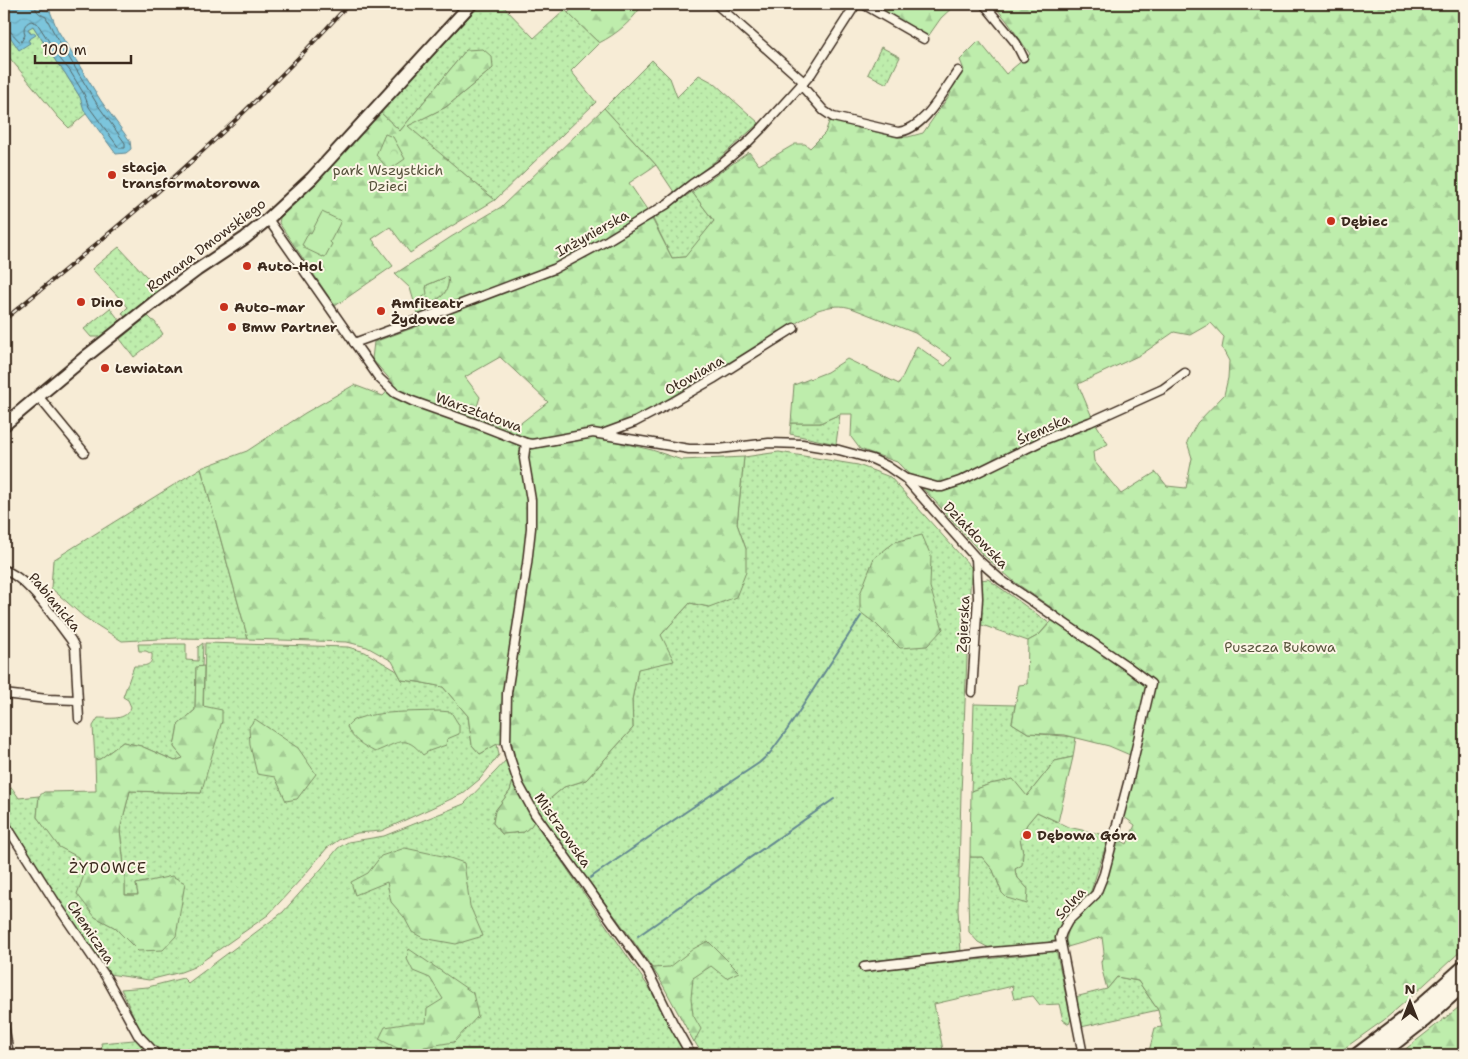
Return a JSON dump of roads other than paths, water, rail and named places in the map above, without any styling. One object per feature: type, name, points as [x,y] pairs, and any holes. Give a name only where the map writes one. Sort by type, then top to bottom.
[{"type":"highway","points":[[1358,1055],[1417,1010],[1464,968]]},
{"type":"highway","points":[[1378,1055],[1423,1020],[1464,984]]},
{"type":"main road","name":"Romana Dmowskiego","points":[[4,425],[157,300],[245,238],[268,219],[312,178],[471,4]]},
{"type":"street","points":[[716,4],[803,84],[824,111],[833,117],[898,132],[908,130],[921,121],[958,71]]},
{"type":"street","name":"Inżynierska","points":[[354,343],[554,269],[608,240],[667,204],[748,142],[803,84],[856,4]]},
{"type":"street","points":[[863,4],[924,39]]},
{"type":"street","points":[[984,4],[1016,44],[1023,57]]},
{"type":"street","name":"Warsztatowa","points":[[268,219],[379,378],[395,393],[412,401],[532,444],[584,433],[603,433],[689,449],[719,449],[770,443]]},
{"type":"street","name":"Ołowiana","points":[[603,433],[635,422],[673,402],[794,328]]},
{"type":"street","name":"Śremska","points":[[906,479],[936,487],[955,483],[1046,439],[1090,422],[1163,389],[1185,373]]},
{"type":"street","points":[[38,396],[84,452]]},
{"type":"street","name":"Mistrzowska","points":[[526,443],[524,458],[530,500],[531,528],[529,554],[508,693],[506,743],[510,758],[519,785],[535,814],[648,972],[691,1055]]},
{"type":"street","name":"Działdowska","points":[[770,443],[802,444],[857,454],[887,466],[906,479],[976,558],[1001,580],[1151,684]]},
{"type":"street","name":"Zgierska","points":[[972,692],[978,598],[976,558]]},
{"type":"street","name":"Pabianicka","points":[[4,570],[22,580],[75,647],[78,719]]},
{"type":"street","name":"Solna","points":[[1061,946],[1060,938],[1065,926],[1096,894],[1104,874],[1151,684]]},
{"type":"street","points":[[4,694],[47,700],[77,700]]},
{"type":"street","name":"Chemiczna","points":[[4,822],[106,977],[138,1035],[157,1055]]},
{"type":"street","points":[[864,967],[1061,946],[1083,1055]]},
{"type":"street","points":[[4,1024],[9,1055]]},
{"type":"water","points":[[4,4],[39,4],[43,10],[50,11],[57,29],[101,101],[130,141],[131,149],[126,153],[116,154],[84,110],[80,97],[33,26],[28,29],[31,34],[34,32],[36,35],[28,40],[30,43],[19,50],[11,38],[4,34]]},
{"type":"waterway","points":[[590,878],[759,763],[770,753],[861,616]]},
{"type":"waterway","points":[[638,936],[834,799]]},
{"type":"railway","points":[[4,320],[162,188],[281,75],[349,4]]},
{"type":"place","name":"stacja transformatorowa","points":[[112,175]]},
{"type":"place","name":"Dębiec","points":[[1331,221]]},
{"type":"place","name":"Auto-Hol","points":[[247,266]]},
{"type":"place","name":"Dino","points":[[81,302]]},
{"type":"place","name":"Auto-mar","points":[[224,307]]},
{"type":"place","name":"Amfiteatr Żydowce","points":[[381,311]]},
{"type":"place","name":"Bmw Partner","points":[[232,327]]},
{"type":"place","name":"Lewiatan","points":[[105,368]]},
{"type":"place","name":"Dębowa Góra","points":[[1027,835]]},
{"type":"district","name":"ŻYDOWCE","points":[[108,868]]},
{"type":"park label","name":"park Wszystkich Dzieci","points":[[388,178]]},
{"type":"park label","name":"Puszcza Bukowa","points":[[1280,647]]}]
